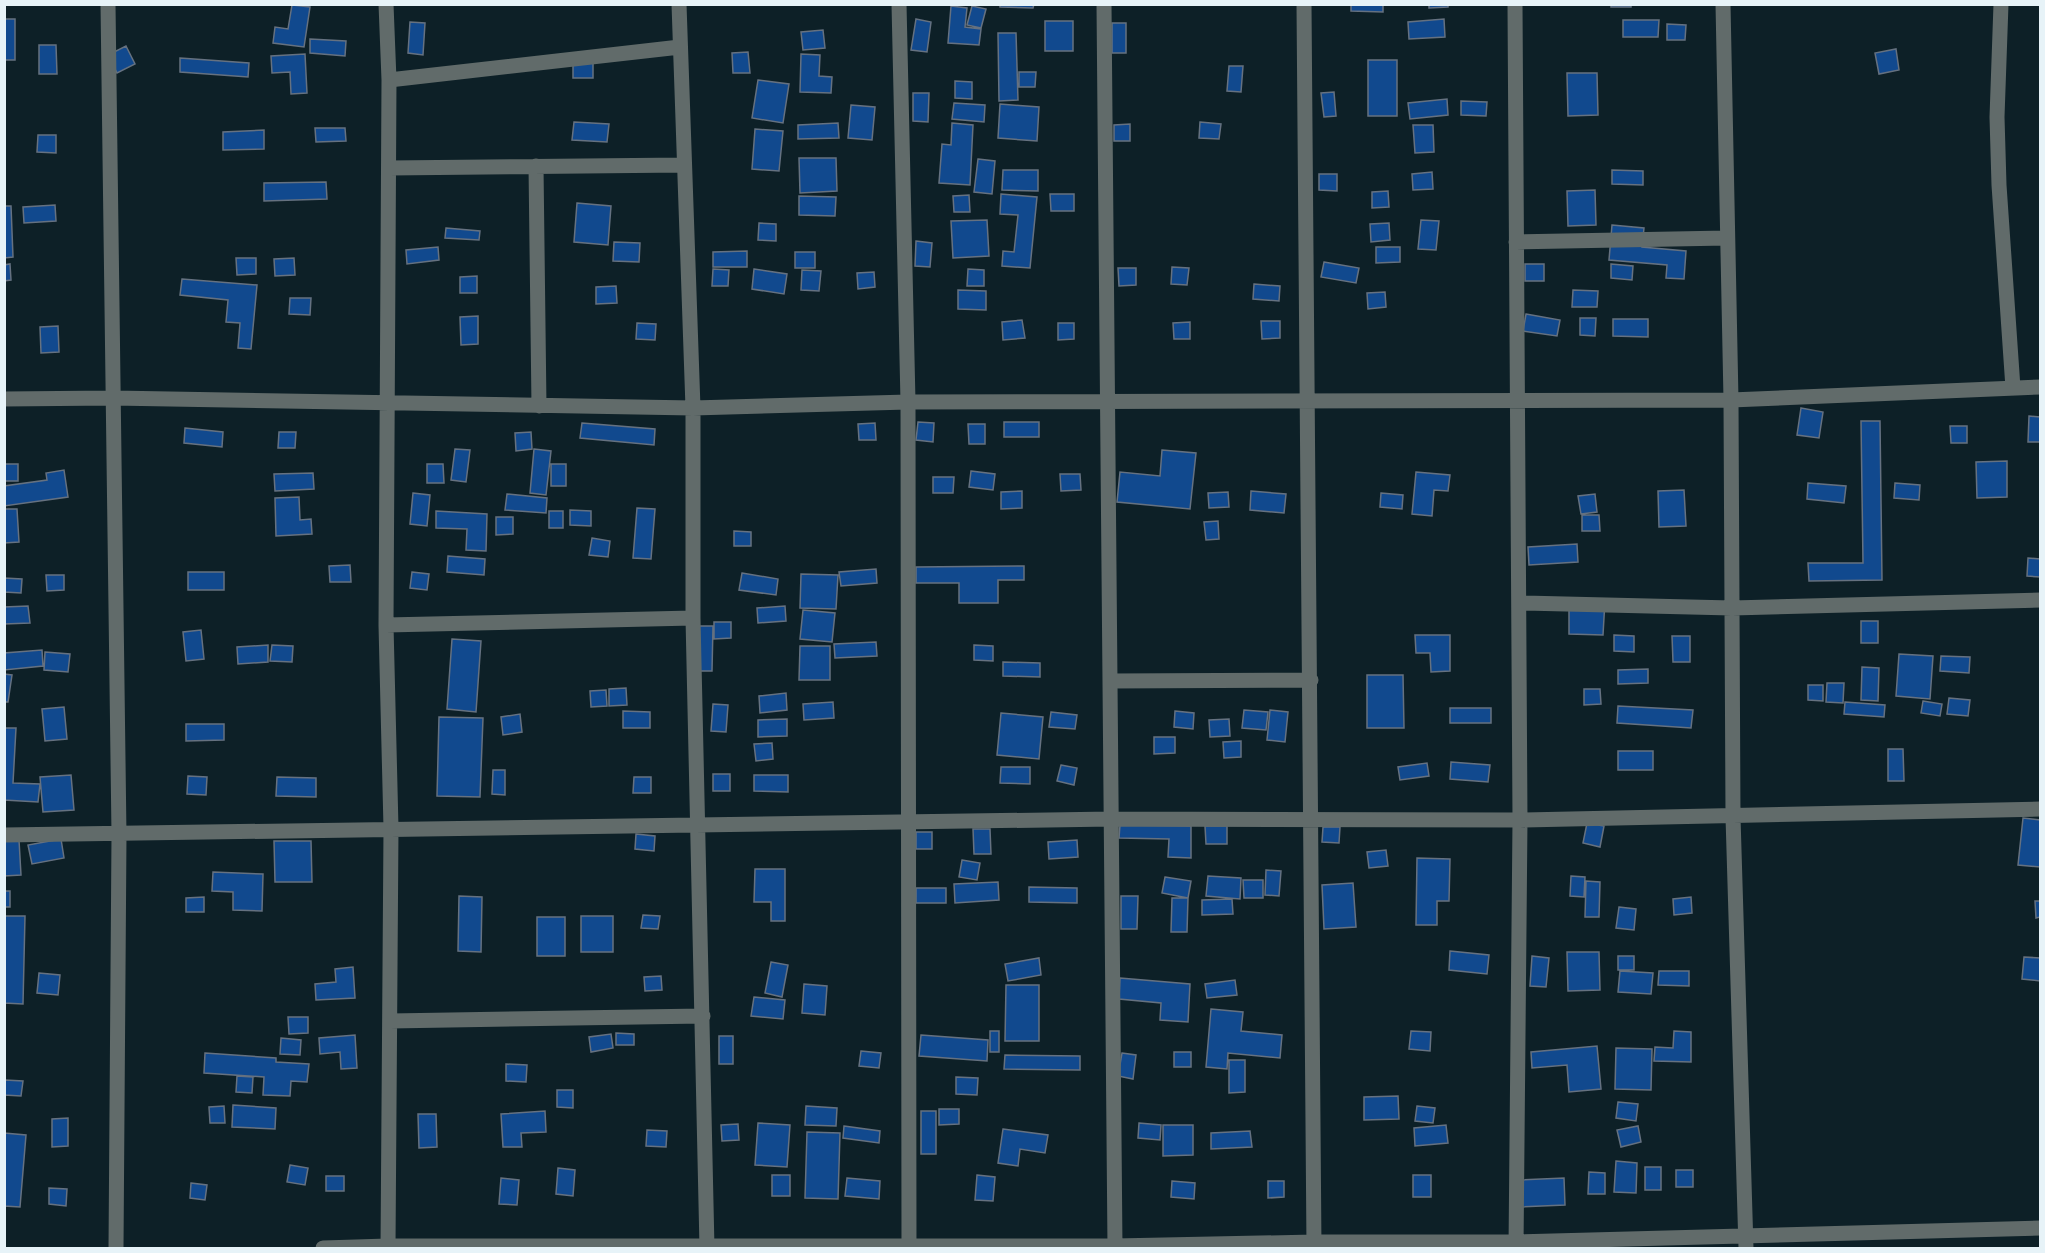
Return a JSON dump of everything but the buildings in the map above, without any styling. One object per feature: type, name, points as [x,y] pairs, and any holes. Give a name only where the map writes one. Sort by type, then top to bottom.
[{"type":"street","points":[[108,4],[118,835],[116,1248]]},
{"type":"street","points":[[386,4],[389,80],[386,625],[391,828],[388,1247]]},
{"type":"street","points":[[679,4],[693,408],[693,618],[707,1247]]},
{"type":"street","points":[[898,4],[909,402],[907,822],[909,1247]]},
{"type":"street","points":[[1104,4],[1115,1247]]},
{"type":"street","points":[[1304,4],[1313,820],[1314,1245]]},
{"type":"street","points":[[1515,4],[1520,820],[1516,1245]]},
{"type":"street","points":[[1723,4],[1731,400],[1733,817],[1746,1241]]},
{"type":"street","points":[[2001,4],[1997,117],[1999,185],[2013,388]]},
{"type":"street","points":[[389,80],[680,46]]},
{"type":"street","points":[[389,168],[684,165]]},
{"type":"street","points":[[536,166],[539,406]]},
{"type":"street","points":[[1516,242],[1726,238]]},
{"type":"street","points":[[4,399],[113,398],[693,408],[909,402],[1731,400],[2040,387]]},
{"type":"street","points":[[1519,603],[1732,608],[2040,600]]},
{"type":"street","points":[[386,625],[693,618]]},
{"type":"street","points":[[1111,681],[1311,680]]},
{"type":"street","points":[[4,835],[1112,819],[1520,820],[2040,809]]},
{"type":"street","points":[[390,1021],[703,1016]]},
{"type":"street","points":[[323,1248],[1516,1245],[1746,1241],[2040,1228]]}]
